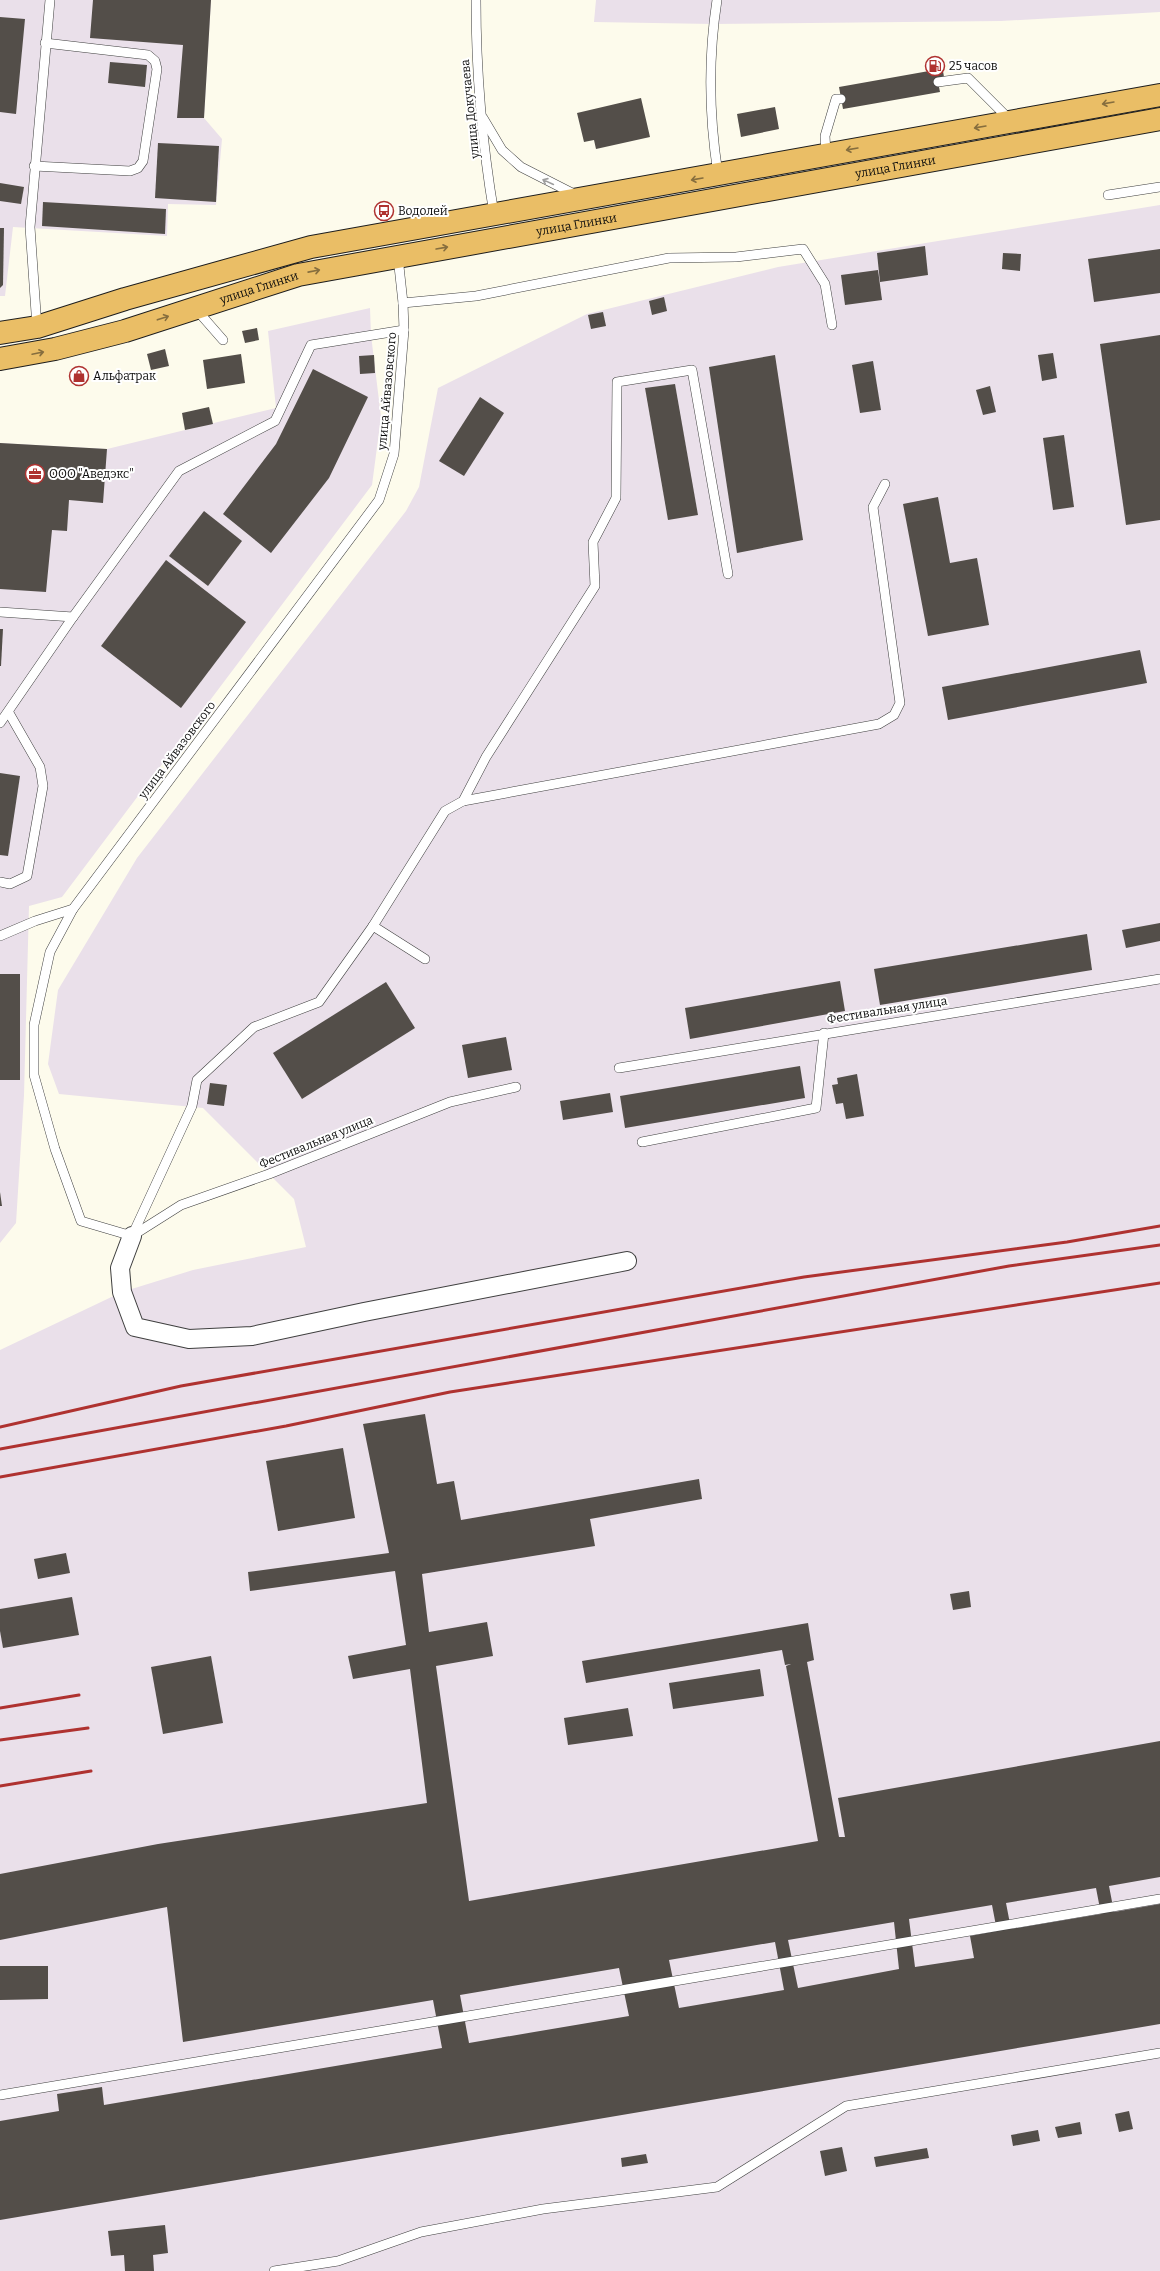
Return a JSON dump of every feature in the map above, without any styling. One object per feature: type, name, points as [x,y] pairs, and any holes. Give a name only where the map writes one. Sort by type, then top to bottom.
[{"type":"highway","name":"улица Глинки","points":[[0,333],[37,327],[125,298],[311,247],[1150,97]]},
{"type":"highway","points":[[1150,97],[1152,120]]},
{"type":"highway","name":"улица Глинки","points":[[0,359],[55,349],[125,331],[298,274],[1152,120]]},
{"type":"highway","points":[[718,175],[722,197]]},
{"type":"highway","points":[[494,214],[497,238]]},
{"type":"street","points":[[132,1236],[120,1268],[122,1292],[135,1327],[188,1339],[252,1336],[364,1312],[628,1261]]},
{"type":"lane","points":[[37,327],[30,227],[34,166],[50,0]]},
{"type":"lane","name":"улица Докучаева","points":[[476,0],[476,50],[481,115],[494,214]]},
{"type":"lane","points":[[717,0],[713,24],[710,121],[718,175]]},
{"type":"lane","points":[[34,166],[130,171],[138,168],[143,161],[157,70],[156,61],[148,55],[46,43]]},
{"type":"lane","points":[[938,82],[968,78],[1011,121]]},
{"type":"lane","points":[[826,154],[825,136],[836,99],[841,99]]},
{"type":"lane","points":[[481,115],[502,150],[521,167],[583,198]]},
{"type":"lane","points":[[1108,195],[1160,187]]},
{"type":"lane","points":[[403,303],[476,296],[669,258],[736,257],[803,249],[825,284],[832,325]]},
{"type":"lane","name":"улица Айвазовского","points":[[132,1236],[81,1220],[55,1149],[34,1075],[34,1025],[50,952],[73,909],[379,500],[394,454],[404,330],[398,256]]},
{"type":"lane","points":[[194,308],[223,340]]},
{"type":"lane","points":[[0,723],[179,471],[275,421],[311,345],[404,330]]},
{"type":"lane","points":[[463,801],[486,758],[595,586],[593,542],[616,498],[618,382],[692,370],[728,574]]},
{"type":"lane","points":[[132,1236],[192,1106],[196,1080],[254,1027],[319,1002],[373,926],[445,811],[463,801],[879,724],[894,715],[900,703],[873,507],[885,484]]},
{"type":"lane","points":[[0,612],[74,617]]},
{"type":"lane","points":[[0,882],[10,884],[27,876],[44,786],[40,767],[8,713]]},
{"type":"lane","points":[[0,936],[35,921],[73,909]]},
{"type":"lane","points":[[373,926],[425,959]]},
{"type":"lane","name":"Фестивальная улица","points":[[619,1068],[824,1033],[1160,979]]},
{"type":"lane","points":[[642,1142],[816,1108],[824,1033]]},
{"type":"lane","name":"Фестивальная улица","points":[[132,1236],[182,1205],[269,1174],[450,1102],[516,1087]]},
{"type":"lane","points":[[0,2095],[1160,1899]]},
{"type":"lane","points":[[274,2271],[338,2261],[421,2232],[543,2209],[717,2187],[846,2106],[1160,2052]]},
{"type":"shaded area","points":[[0,0],[211,0],[204,118],[222,139],[216,205],[168,204],[167,236],[13,227],[5,296],[0,296]]},
{"type":"shaded area","points":[[596,0],[1160,0],[1160,12],[1001,21],[713,24],[594,22]]},
{"type":"shaded area","points":[[1160,205],[1160,2271],[0,2271],[0,1350],[122,1292],[193,1270],[306,1247],[294,1199],[203,1108],[59,1094],[48,1064],[58,990],[137,858],[406,511],[419,487],[438,388],[587,314],[778,267]]},
{"type":"shaded area","name":"ООО \"Аведэкс\"","points":[[370,308],[371,335],[381,417],[372,485],[62,897],[29,906],[24,1095],[16,1223],[0,1243],[0,443],[107,449],[276,408],[268,331]]},
{"type":"building","points":[[93,0],[211,0],[204,118],[177,118],[183,45],[90,38]]},
{"type":"building","points":[[0,17],[25,19],[16,114],[0,112]]},
{"type":"building","points":[[941,59],[944,77],[937,77],[940,92],[843,109],[839,87],[929,71],[928,61]]},
{"type":"building","points":[[110,62],[147,65],[145,87],[108,83]]},
{"type":"building","points":[[641,98],[650,137],[596,149],[594,140],[584,142],[577,113]]},
{"type":"building","points":[[775,107],[779,129],[741,137],[737,114]]},
{"type":"building","points":[[158,143],[219,146],[216,202],[155,198]]},
{"type":"building","points":[[0,183],[24,187],[21,204],[0,201]]},
{"type":"building","points":[[43,202],[166,209],[165,234],[42,226]]},
{"type":"building","points":[[0,228],[4,228],[3,285],[0,288]]},
{"type":"building","points":[[925,246],[928,275],[880,282],[877,253]]},
{"type":"building","points":[[1160,249],[1160,293],[1094,302],[1088,259]]},
{"type":"building","points":[[1003,253],[1021,254],[1020,271],[1002,269]]},
{"type":"building","points":[[878,270],[882,300],[845,305],[841,275]]},
{"type":"building","points":[[664,297],[667,311],[652,315],[649,301]]},
{"type":"building","points":[[603,312],[606,326],[591,329],[588,315]]},
{"type":"building","points":[[257,328],[259,340],[245,343],[242,331]]},
{"type":"building","points":[[1160,335],[1160,520],[1126,525],[1100,344]]},
{"type":"building","points":[[165,349],[169,366],[151,370],[147,354]]},
{"type":"building","points":[[1053,353],[1057,378],[1042,381],[1038,355]]},
{"type":"building","points":[[241,354],[245,383],[207,389],[203,360]]},
{"type":"building","points":[[374,355],[375,373],[360,374],[359,356]]},
{"type":"building","points":[[775,355],[803,540],[737,553],[709,367]]},
{"type":"building","points":[[873,361],[881,410],[860,413],[852,365]]},
{"type":"building","points":[[313,369],[368,397],[329,478],[271,553],[223,514],[276,444]]},
{"type":"building","points":[[675,384],[698,515],[668,520],[645,388]]},
{"type":"building","points":[[990,386],[996,412],[983,415],[976,390]]},
{"type":"building","points":[[480,397],[504,413],[464,476],[439,461]]},
{"type":"building","points":[[209,407],[213,424],[185,430],[182,413]]},
{"type":"building","points":[[1064,435],[1074,507],[1053,510],[1043,438]]},
{"type":"building","name":"ООО \"Аведэкс\"","points":[[0,443],[107,449],[103,503],[69,500],[67,531],[52,530],[46,592],[0,589]]},
{"type":"building","points":[[938,497],[950,563],[977,558],[989,625],[928,636],[903,504]]},
{"type":"building","points":[[204,511],[242,541],[208,586],[169,556]]},
{"type":"building","points":[[166,560],[246,622],[181,708],[101,646]]},
{"type":"building","points":[[0,629],[3,629],[1,666],[0,666]]},
{"type":"building","points":[[1140,650],[1147,683],[948,720],[942,687]]},
{"type":"building","points":[[0,773],[20,776],[8,856],[0,855]]},
{"type":"building","points":[[1160,923],[1160,941],[1126,948],[1122,930]]},
{"type":"building","points":[[1087,934],[1092,970],[880,1005],[874,969]]},
{"type":"building","points":[[0,974],[20,974],[20,1080],[0,1080]]},
{"type":"building","points":[[840,981],[845,1011],[690,1039],[685,1008]]},
{"type":"building","points":[[386,982],[415,1028],[302,1099],[273,1053]]},
{"type":"building","points":[[506,1037],[512,1070],[468,1078],[462,1045]]},
{"type":"building","points":[[800,1066],[805,1098],[625,1128],[620,1096]]},
{"type":"building","points":[[857,1074],[864,1116],[846,1119],[843,1103],[836,1104],[832,1085],[838,1084],[837,1078]]},
{"type":"building","points":[[210,1083],[227,1085],[224,1106],[207,1104]]},
{"type":"building","points":[[610,1093],[613,1112],[563,1120],[560,1101]]},
{"type":"building","points":[[0,1192],[2,1206],[0,1206]]},
{"type":"building","points":[[425,1414],[437,1484],[454,1481],[461,1520],[699,1479],[702,1499],[590,1519],[595,1546],[422,1574],[429,1632],[487,1622],[493,1656],[436,1666],[469,1901],[818,1841],[786,1666],[791,1664],[785,1665],[782,1650],[586,1683],[582,1661],[808,1623],[814,1660],[807,1662],[839,1837],[845,1837],[838,1798],[1160,1741],[1160,1877],[1109,1886],[1114,1912],[1160,1904],[1160,2024],[0,2220],[0,2121],[59,2111],[57,2094],[102,2087],[104,2105],[442,2048],[433,2000],[183,2042],[167,1907],[0,1940],[0,1874],[158,1844],[427,1803],[410,1669],[353,1679],[348,1656],[406,1645],[395,1571],[250,1591],[248,1572],[389,1553],[363,1424]],"holes":[[[1096,1888],[1101,1914],[1011,1929],[1006,1903]],[[992,1905],[997,1931],[970,1936],[974,1958],[915,1967],[909,1919]],[[894,1922],[899,1969],[798,1988],[788,1940]],[[775,1942],[784,1990],[679,2008],[669,1960]],[[619,1968],[629,2016],[469,2043],[460,1995]]]},
{"type":"building","points":[[343,1448],[355,1518],[278,1531],[266,1461]]},
{"type":"building","points":[[66,1553],[70,1573],[38,1579],[34,1559]]},
{"type":"building","points":[[969,1591],[971,1607],[953,1610],[950,1594]]},
{"type":"building","points":[[72,1597],[79,1635],[3,1648],[0,1631],[0,1609]]},
{"type":"building","points":[[211,1656],[223,1723],[163,1734],[151,1667]]},
{"type":"building","points":[[760,1669],[764,1696],[673,1709],[669,1683]]},
{"type":"building","points":[[628,1708],[633,1736],[568,1745],[564,1718]]},
{"type":"building","points":[[0,1966],[48,1966],[48,1999],[0,2000]]},
{"type":"building","points":[[1129,2111],[1133,2129],[1119,2132],[1115,2114]]},
{"type":"building","points":[[1080,2122],[1082,2134],[1058,2138],[1055,2127]]},
{"type":"building","points":[[1038,2130],[1040,2141],[1013,2146],[1011,2135]]},
{"type":"building","points":[[842,2147],[847,2171],[825,2176],[820,2151]]},
{"type":"building","points":[[927,2148],[929,2158],[876,2167],[874,2157]]},
{"type":"building","points":[[646,2154],[648,2163],[622,2167],[621,2158]]},
{"type":"building","points":[[165,2225],[168,2253],[153,2255],[154,2271],[125,2271],[124,2255],[111,2256],[108,2231]]},
{"type":"railway","points":[[0,1427],[181,1386],[804,1277],[1067,1242],[1160,1226]]},
{"type":"railway","points":[[0,1449],[1009,1266],[1160,1245]]},
{"type":"railway","points":[[0,1477],[286,1426],[450,1392],[1160,1283]]},
{"type":"railway","points":[[0,1708],[79,1695]]},
{"type":"railway","points":[[0,1740],[88,1728]]},
{"type":"railway","points":[[0,1786],[91,1771]]},
{"type":"place","name":"25 часов","points":[[935,66]]},
{"type":"place","name":"Водолей","points":[[384,211]]},
{"type":"place","name":"Альфатрак","points":[[79,376]]},
{"type":"place","name":"ООО \"Аведэкс\"","points":[[35,474]]}]
